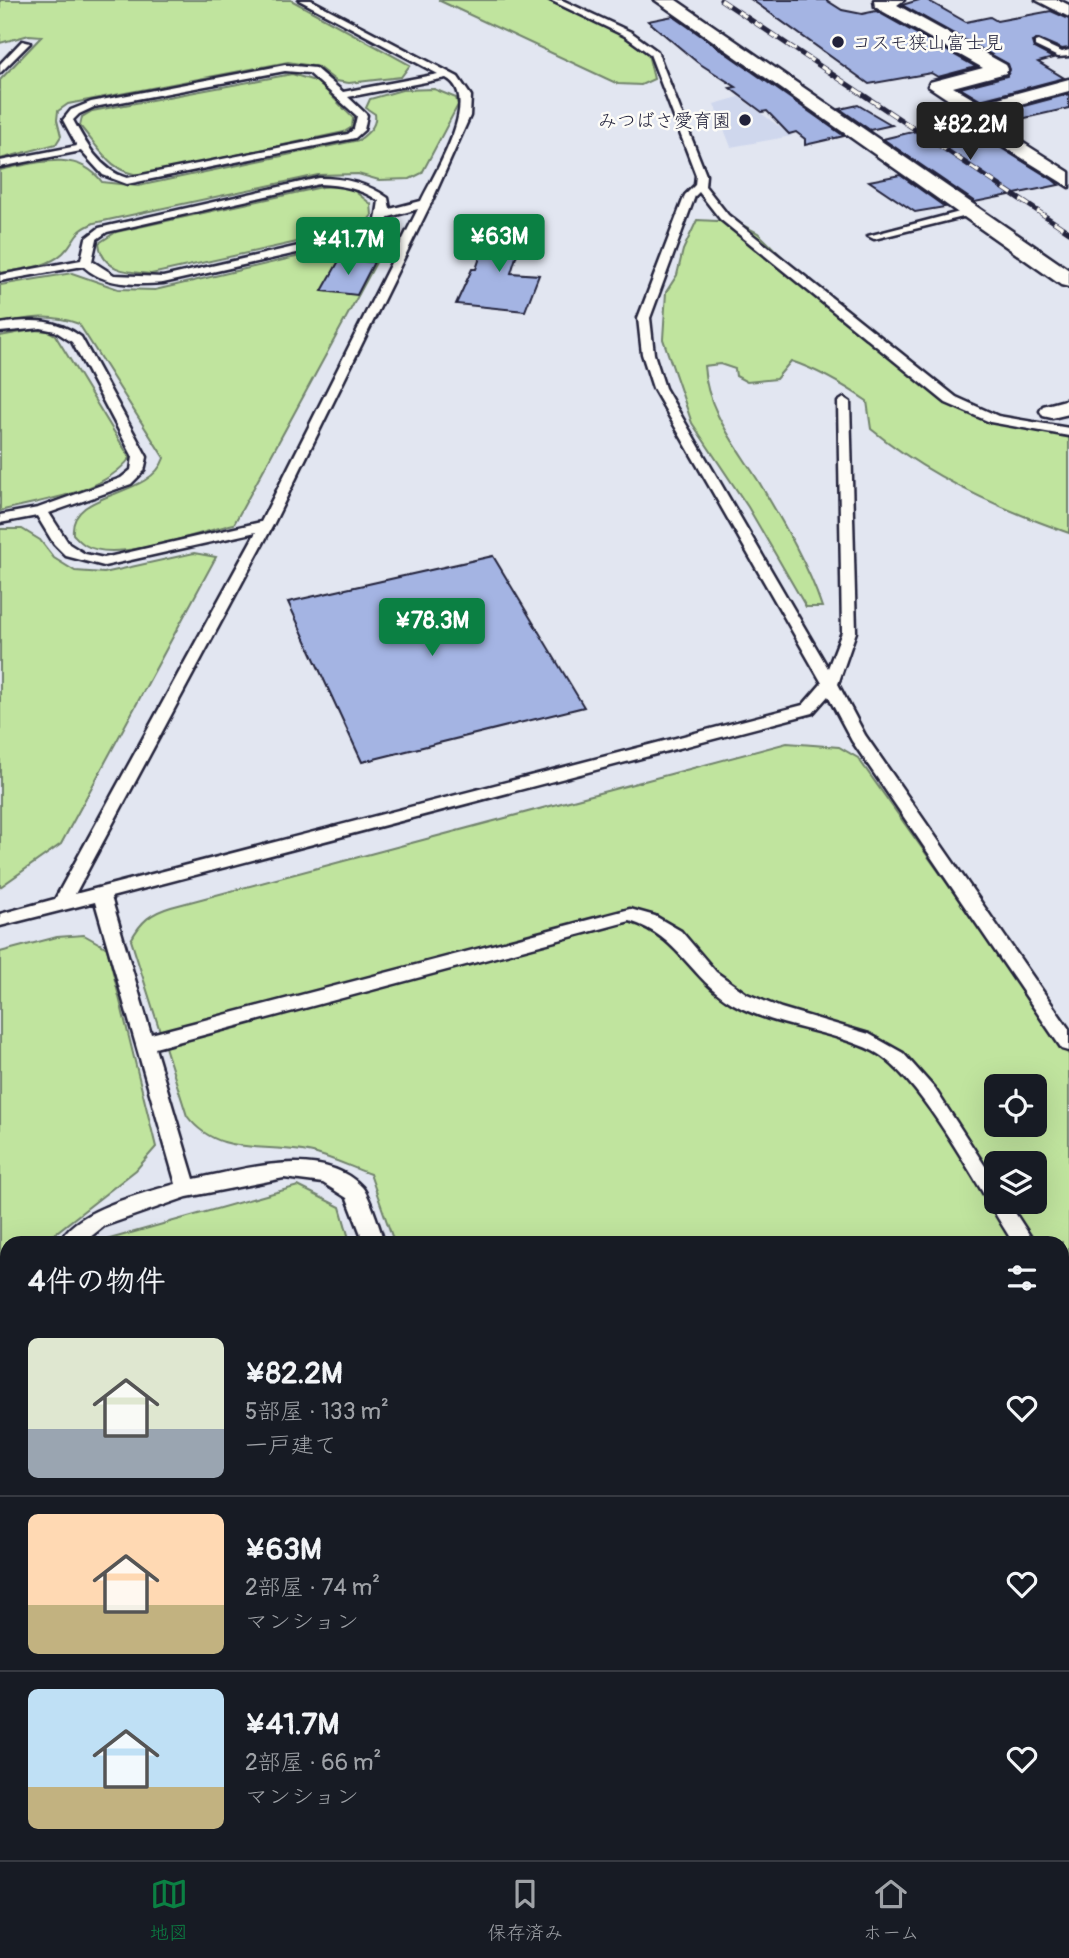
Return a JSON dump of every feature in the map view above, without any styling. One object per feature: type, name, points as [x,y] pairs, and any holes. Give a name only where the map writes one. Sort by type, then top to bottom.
[{"type":"street","points":[[664,0],[1069,280]]},
{"type":"street","points":[[895,0],[881,3],[999,69],[937,86],[977,109]]},
{"type":"street","points":[[1045,0],[1069,12]]},
{"type":"street","points":[[1069,85],[962,113],[1069,181]]},
{"type":"lane","points":[[62,903],[265,525],[426,203],[465,116],[466,96],[455,79],[304,0]]},
{"type":"lane","points":[[555,0],[628,34],[654,53],[701,175],[699,186],[690,195],[644,318],[649,354],[659,388],[831,684],[858,737],[1069,1044]]},
{"type":"lane","points":[[0,47],[25,43],[0,69]]},
{"type":"lane","points":[[1038,44],[1060,55],[1069,53]]},
{"type":"lane","points":[[285,68],[312,70],[340,96],[362,115],[359,130],[351,136],[141,180],[112,178],[82,148],[68,120],[75,112],[90,105],[285,68]]},
{"type":"lane","points":[[340,96],[446,75]]},
{"type":"lane","points":[[0,164],[82,148]]},
{"type":"lane","points":[[0,278],[86,262],[102,274],[141,282],[163,281],[364,235],[381,225],[386,214],[384,200],[374,192],[341,181],[319,181],[103,230],[92,238],[86,262]]},
{"type":"lane","points":[[699,186],[724,217],[951,400],[995,419],[1069,432]]},
{"type":"lane","points":[[386,214],[426,203]]},
{"type":"lane","points":[[874,236],[971,212]]},
{"type":"lane","points":[[0,328],[45,324],[65,328],[77,340],[140,457],[137,471],[126,481],[41,511],[0,519]]},
{"type":"lane","points":[[0,920],[808,709],[831,684],[849,632],[844,402]]},
{"type":"lane","points":[[41,511],[60,546],[77,559],[104,562],[265,525]]},
{"type":"lane","points":[[101,894],[187,1189]]},
{"type":"lane","points":[[145,1044],[630,915],[656,921],[675,934],[723,988],[764,1011],[817,1022],[884,1048],[915,1076],[984,1182]]},
{"type":"lane","points":[[77,1236],[97,1220],[187,1189],[284,1170],[327,1175],[355,1193],[372,1236]]},
{"type":"lane","points":[[1005,1214],[1020,1236]]},
{"type":"shaded area","name":"みつばさ愛育園","points":[[739,97],[792,136],[731,147],[714,104]]},
{"type":"green space","points":[[0,0],[291,0],[410,65],[401,77],[349,83],[336,81],[318,67],[288,62],[68,104],[58,111],[61,136],[56,144],[0,159],[0,80],[42,36],[29,35],[0,43]]},
{"type":"green space","points":[[438,0],[547,0],[620,34],[648,54],[654,79],[641,85],[618,84]]},
{"type":"green space","points":[[292,74],[318,82],[353,118],[352,127],[344,132],[143,175],[132,174],[114,165],[80,126],[82,117],[92,111]]},
{"type":"green space","points":[[434,89],[456,98],[458,105],[422,173],[410,179],[379,180],[358,174],[318,175],[94,223],[78,233],[57,258],[33,267],[0,273],[0,170],[41,162],[68,161],[92,171],[102,182],[138,186],[359,140],[369,132],[375,122],[375,114],[366,108],[370,99],[402,90]]},
{"type":"green space","points":[[340,186],[353,190],[371,204],[372,215],[366,223],[347,231],[151,274],[110,265],[101,252],[99,243],[116,232],[322,187]]},
{"type":"green space","points":[[697,220],[737,222],[758,233],[824,298],[951,400],[1019,423],[1069,432],[1069,533],[965,490],[916,462],[871,429],[867,401],[810,369],[791,361],[776,379],[747,382],[736,376],[735,369],[720,364],[704,366],[706,382],[717,413],[794,543],[822,607],[806,607],[748,507],[692,423],[663,339],[666,292],[677,275],[683,250]]},
{"type":"green space","points":[[361,244],[372,247],[378,259],[234,524],[136,549],[99,550],[80,541],[73,534],[75,520],[84,509],[143,481],[156,471],[164,458],[79,324],[50,318],[0,323],[0,285],[72,273],[118,289],[155,290]]},
{"type":"green space","points":[[33,330],[48,331],[55,335],[130,458],[104,480],[87,488],[0,511],[0,336]]},
{"type":"green space","points":[[0,529],[22,529],[40,540],[54,558],[75,571],[104,573],[194,553],[216,557],[61,844],[0,887]]},
{"type":"green space","points":[[787,743],[839,747],[858,758],[1069,1055],[1069,1236],[392,1236],[370,1174],[308,1152],[227,1143],[199,1129],[187,1116],[131,940],[147,919],[171,907]]},
{"type":"green space","points":[[84,935],[107,948],[156,1147],[136,1170],[52,1236],[0,1236],[0,952],[57,937]]},
{"type":"green space","points":[[298,1186],[340,1207],[348,1236],[120,1236]]},
{"type":"building","points":[[752,0],[826,0],[842,10],[862,14],[876,11],[976,67],[938,77],[931,73],[869,84]]},
{"type":"building","points":[[927,0],[966,22],[990,17],[997,21],[1051,11],[1069,19],[1069,48],[1062,49],[1039,39],[1032,42],[1034,48],[1053,58],[1038,62],[1064,78],[980,100],[960,88],[1007,76],[1010,70],[1008,64],[902,5]]},
{"type":"building","points":[[673,16],[844,136],[805,145],[805,139],[796,132],[789,134],[767,111],[762,112],[730,88],[736,87],[697,62],[648,21]]},
{"type":"building","points":[[1069,94],[1069,108],[1012,121],[998,113]]},
{"type":"building","points":[[858,105],[892,125],[870,130],[840,109]]},
{"type":"building","points":[[958,121],[1059,185],[975,202],[883,139]]},
{"type":"building","points":[[900,175],[945,207],[915,212],[869,181]]},
{"type":"building","points":[[491,226],[525,228],[511,273],[539,275],[525,311],[456,304],[472,269],[476,269]]},
{"type":"building","points":[[340,259],[374,262],[357,295],[322,291]]},
{"type":"building","points":[[493,556],[584,707],[362,762],[288,602]]},
{"type":"railway","points":[[721,0],[1069,232]]},
{"type":"place","name":"コスモ狭山富士見","points":[[838,42]]},
{"type":"place","name":"みつばさ愛育園","points":[[745,120]]}]
